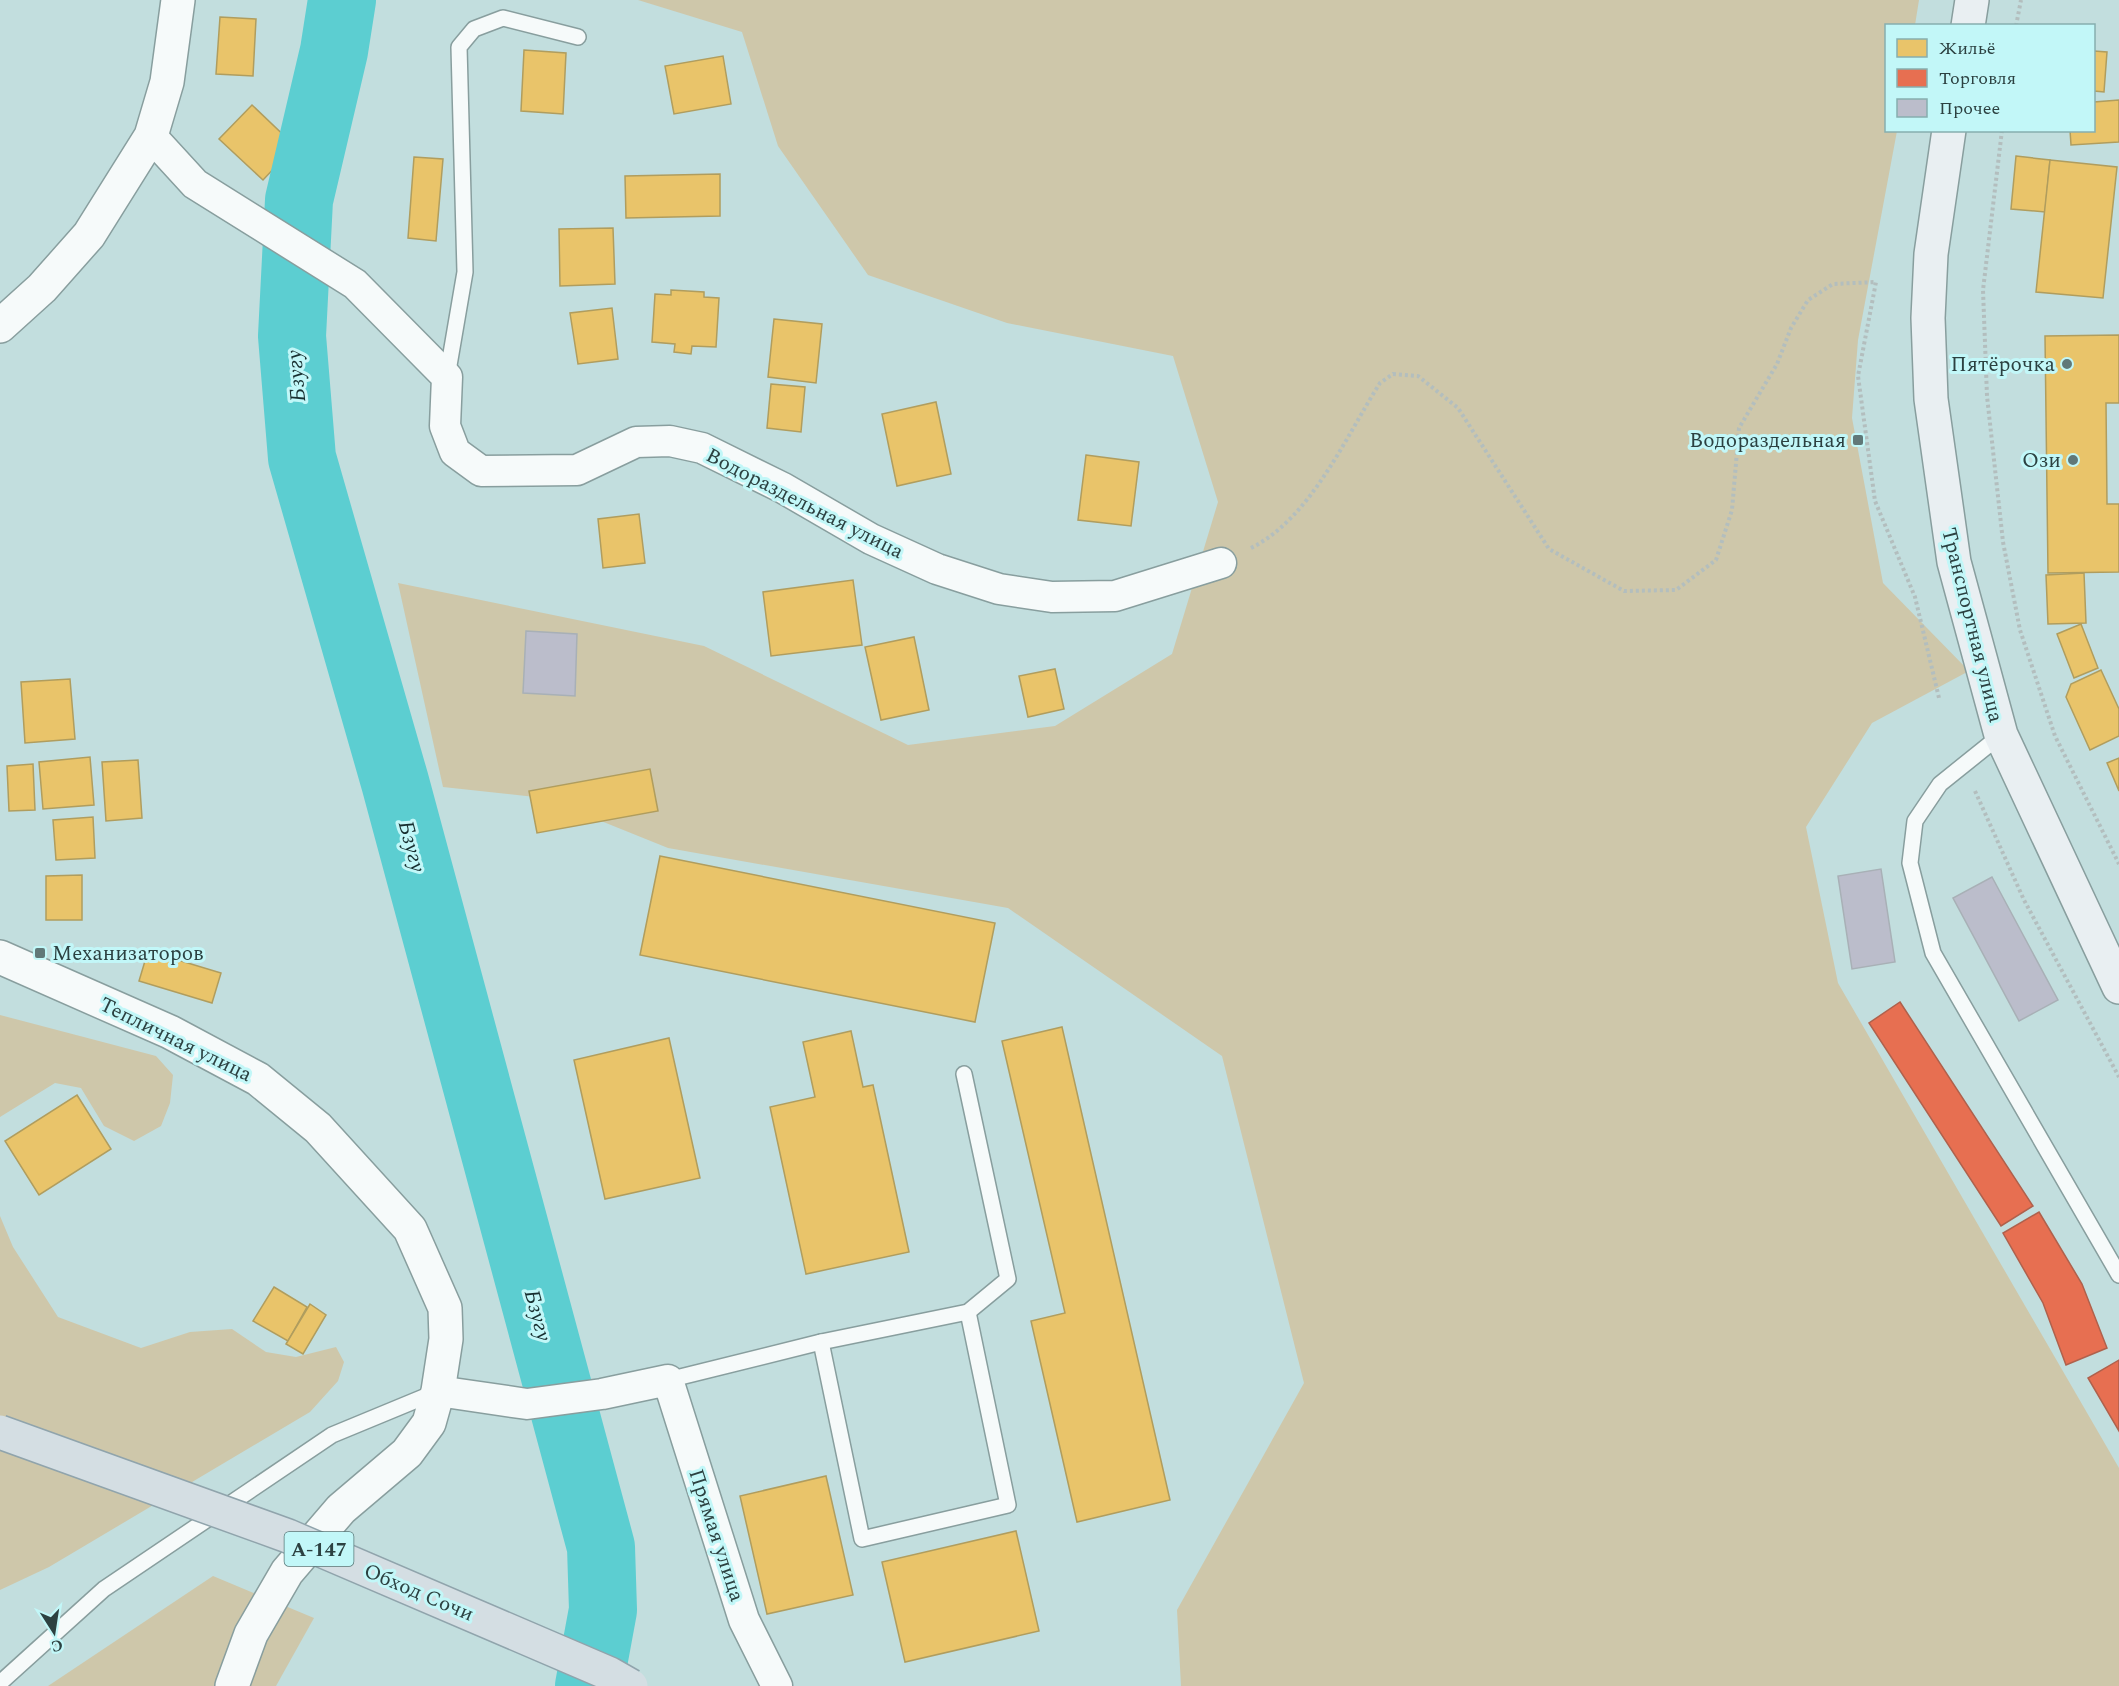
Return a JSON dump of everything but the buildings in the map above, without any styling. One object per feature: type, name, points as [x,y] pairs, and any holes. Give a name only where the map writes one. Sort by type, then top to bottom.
[{"type":"highway","name":"Обход Сочи","points":[[0,1432],[288,1536],[610,1674],[631,1686]]},
{"type":"main road","points":[[1968,24],[1972,0]]},
{"type":"main road","name":"Транспортная улица","points":[[1950,132],[1931,254],[1928,318],[1931,399],[1954,562],[2001,735],[2119,987]]},
{"type":"street","points":[[0,326],[42,288],[89,235],[151,136],[166,82],[178,0]]},
{"type":"street","points":[[151,136],[195,184],[355,284],[447,377]]},
{"type":"street","name":"Водораздельная улица","points":[[447,377],[445,426],[455,452],[481,471],[577,470],[636,442],[670,441],[702,448],[783,488],[871,539],[937,569],[999,589],[1052,597],[1115,597],[1221,563]]},
{"type":"street","name":"Тепличная улица","points":[[0,957],[170,1032],[248,1074],[318,1128],[410,1229],[446,1308],[446,1339],[438,1391],[429,1423],[407,1453],[341,1509],[287,1572],[251,1634],[232,1686]]},
{"type":"street","points":[[438,1391],[527,1404],[602,1394],[668,1380]]},
{"type":"street","name":"Прямая улица","points":[[668,1380],[744,1620],[777,1686]]},
{"type":"lane","points":[[447,377],[465,272],[459,47],[474,29],[503,18],[578,37]]},
{"type":"lane","points":[[2001,735],[1940,784],[1916,822],[1911,863],[1933,952],[2119,1275]]},
{"type":"lane","points":[[668,1380],[821,1342],[968,1312],[1008,1279],[963,1074]]},
{"type":"lane","points":[[821,1342],[862,1539],[1008,1505],[968,1312]]},
{"type":"lane","points":[[0,1683],[104,1589],[332,1435],[438,1391]]},
{"type":"path","points":[[2016,24],[2021,0]]},
{"type":"path","points":[[2002,132],[1983,290],[1987,396],[2003,542],[2019,630],[2055,736],[2119,864]]},
{"type":"path","points":[[1221,563],[1265,540],[1303,506],[1380,383],[1393,374],[1418,376],[1458,408],[1549,549],[1624,591],[1676,590],[1716,560],[1732,510],[1740,428],[1777,364],[1791,328],[1808,300],[1833,285],[1876,282],[1858,376],[1875,501],[1915,597],[1939,698]]},
{"type":"path","points":[[1972,785],[2024,900],[2119,1077]]},
{"type":"shaded area","points":[[638,0],[1919,0],[1915,24],[1885,24],[1885,132],[1897,132],[1858,340],[1852,418],[1883,583],[1969,671],[1872,723],[1806,827],[1838,983],[2119,1468],[2119,1686],[1181,1686],[1177,1610],[1304,1383],[1222,1056],[1008,908],[668,848],[544,798],[443,787],[398,583],[704,646],[908,745],[1055,726],[1172,654],[1218,502],[1173,356],[1007,323],[868,275],[778,146],[742,32]]},
{"type":"shaded area","points":[[0,1015],[156,1056],[173,1075],[170,1103],[161,1126],[134,1141],[104,1126],[81,1088],[55,1083],[0,1117]]},
{"type":"shaded area","points":[[0,1216],[13,1247],[58,1317],[141,1348],[190,1332],[232,1329],[266,1352],[296,1357],[336,1347],[344,1362],[338,1381],[310,1412],[49,1567],[0,1590]]},
{"type":"shaded area","points":[[213,1576],[314,1618],[276,1686],[48,1686]]},
{"type":"waterway","name":"Бзугу","points":[[342,0],[334,51],[299,200],[292,336],[302,458],[395,782],[601,1547],[603,1610],[589,1686]]},
{"type":"place","name":"Пятёрочка","points":[[2067,364]]},
{"type":"place","name":"Водораздельная","points":[[1858,440]]},
{"type":"place","name":"Ози","points":[[2073,460]]},
{"type":"place","name":"Механизаторов","points":[[40,953]]}]
